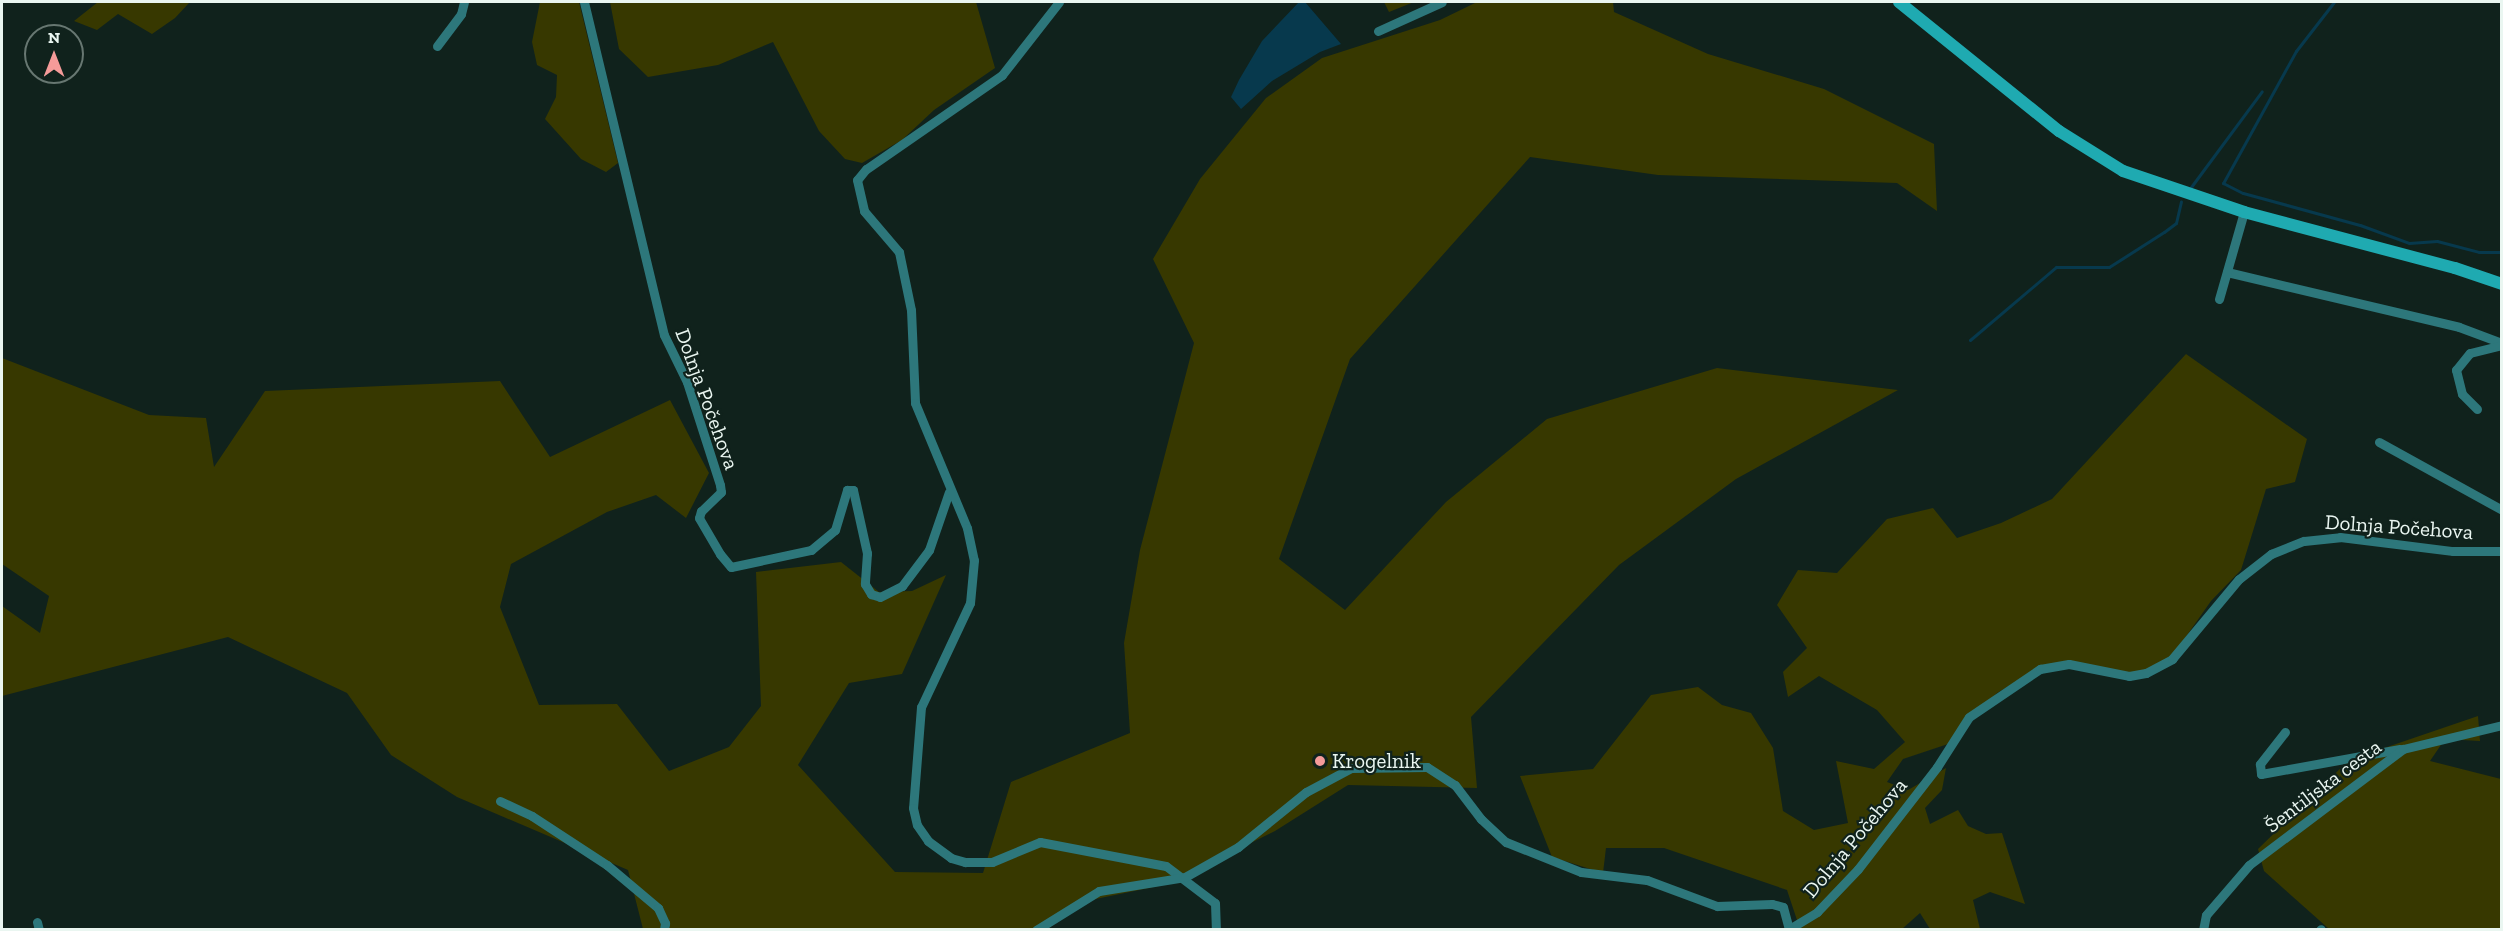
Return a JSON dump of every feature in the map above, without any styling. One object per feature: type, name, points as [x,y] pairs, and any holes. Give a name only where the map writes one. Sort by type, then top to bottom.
[{"type":"main road","points":[[1899,2],[1961,55],[2094,156],[2148,182],[2244,212],[2455,268],[2502,284]]},
{"type":"street","points":[[437,46],[461,14],[464,2]]},
{"type":"street","name":"Dolnja Počehova","points":[[584,2],[664,335],[687,382],[720,485],[721,492],[701,511],[699,518],[720,554],[731,567],[811,550],[835,530],[847,490],[853,490],[867,554],[865,584],[871,594],[880,597],[902,586],[925,556],[949,492]]},
{"type":"street","points":[[1059,2],[1002,75],[866,169],[857,180],[864,211],[899,252],[911,310],[915,403],[969,537],[974,582],[970,603],[921,707],[913,786],[917,825],[937,850],[965,862],[992,862],[1040,842],[1166,866],[1185,877],[1215,903],[1216,930]]},
{"type":"street","points":[[1378,31],[1442,2]]},
{"type":"street","points":[[2219,299],[2244,212]]},
{"type":"street","points":[[2227,272],[2459,327],[2502,344]]},
{"type":"street","points":[[2477,409],[2462,394],[2456,370],[2470,353],[2502,344]]},
{"type":"street","name":"Dolnja Počehova","points":[[2379,442],[2502,510]]},
{"type":"street","name":"Dolnja Počehova","points":[[1185,877],[1238,847],[1306,792],[1351,768],[1427,767],[1455,785],[1481,819],[1506,842],[1581,872],[1647,880],[1717,906],[1772,904],[1783,907],[1789,929],[1817,912],[1858,869],[1937,767],[1969,717],[2040,669],[2068,664],[2128,676],[2146,673],[2172,659],[2239,579],[2271,554],[2304,541],[2340,537],[2453,551],[2502,551]]},
{"type":"street","name":"Šentiljska cesta","points":[[2203,930],[2206,915],[2249,865],[2403,749],[2502,725]]},
{"type":"street","points":[[2285,732],[2260,764],[2261,774],[2403,749]]},
{"type":"street","points":[[500,801],[532,816],[607,865],[658,908],[665,923],[664,930]]},
{"type":"street","points":[[1036,930],[1099,891],[1185,877]]},
{"type":"shaded area","points":[[98,2],[190,2],[175,18],[152,34],[118,14],[97,30],[74,21]]},
{"type":"shaded area","points":[[540,2],[579,2],[618,163],[606,172],[581,159],[545,119],[556,97],[557,75],[537,65],[532,42]]},
{"type":"shaded area","points":[[610,2],[976,2],[995,68],[934,110],[902,140],[862,163],[845,159],[819,131],[773,42],[718,65],[648,77],[619,49]]},
{"type":"shaded area","points":[[1384,2],[1414,2],[1389,12]]},
{"type":"shaded area","points":[[1477,2],[1613,2],[1614,12],[1708,54],[1824,89],[1934,144],[1937,211],[1897,183],[1658,175],[1530,157],[1350,359],[1279,559],[1345,610],[1446,502],[1547,419],[1717,368],[1898,390],[1736,479],[1619,565],[1471,717],[1477,788],[1348,785],[1275,831],[1168,884],[1091,900],[1039,929],[643,929],[628,870],[457,797],[391,755],[347,693],[228,637],[2,696],[2,606],[40,633],[49,596],[2,564],[2,358],[149,415],[206,418],[214,467],[265,391],[500,381],[550,457],[670,400],[709,473],[686,518],[656,495],[607,512],[511,564],[500,607],[539,705],[617,704],[669,771],[729,747],[761,706],[756,572],[841,562],[879,592],[912,591],[946,575],[902,674],[849,683],[798,765],[895,872],[983,873],[1011,782],[1130,733],[1124,643],[1140,550],[1194,343],[1153,259],[1200,179],[1266,98],[1322,58],[1440,20]]},
{"type":"shaded area","points":[[2186,354],[2307,439],[2295,482],[2266,489],[2241,570],[2211,601],[2171,658],[2145,671],[2128,674],[2069,662],[2039,668],[1997,693],[1948,744],[1903,759],[1887,782],[1908,790],[1946,768],[1942,790],[1925,808],[1930,824],[1958,810],[1968,826],[1986,834],[2002,833],[2025,904],[1990,892],[1973,900],[1980,929],[1930,929],[1920,913],[1902,929],[1800,929],[1787,890],[1664,848],[1606,848],[1603,873],[1552,857],[1520,776],[1593,769],[1651,695],[1698,687],[1722,705],[1751,713],[1773,748],[1783,811],[1814,830],[1848,823],[1836,761],[1874,769],[1905,742],[1877,710],[1819,676],[1788,697],[1783,672],[1807,648],[1777,605],[1798,570],[1837,573],[1887,519],[1933,508],[1957,538],[2001,523],[2052,499]]},
{"type":"shaded area","points":[[2478,716],[2480,741],[2445,739],[2430,761],[2501,779],[2501,929],[2329,929],[2264,871],[2258,849],[2349,760]]},
{"type":"water","points":[[1299,2],[1305,2],[1341,44],[1320,52],[1272,81],[1241,109],[1231,97],[1239,80],[1262,41]]},
{"type":"waterway","points":[[2334,2],[2296,51],[2223,183],[2243,193],[2360,225],[2409,243],[2437,241],[2479,252],[2502,252]]},
{"type":"waterway","points":[[2191,187],[2262,91]]},
{"type":"waterway","points":[[1970,340],[2056,267],[2109,267],[2164,232],[2176,223],[2181,202]]},
{"type":"place","name":"Krogelnik","points":[[1320,761]]}]
